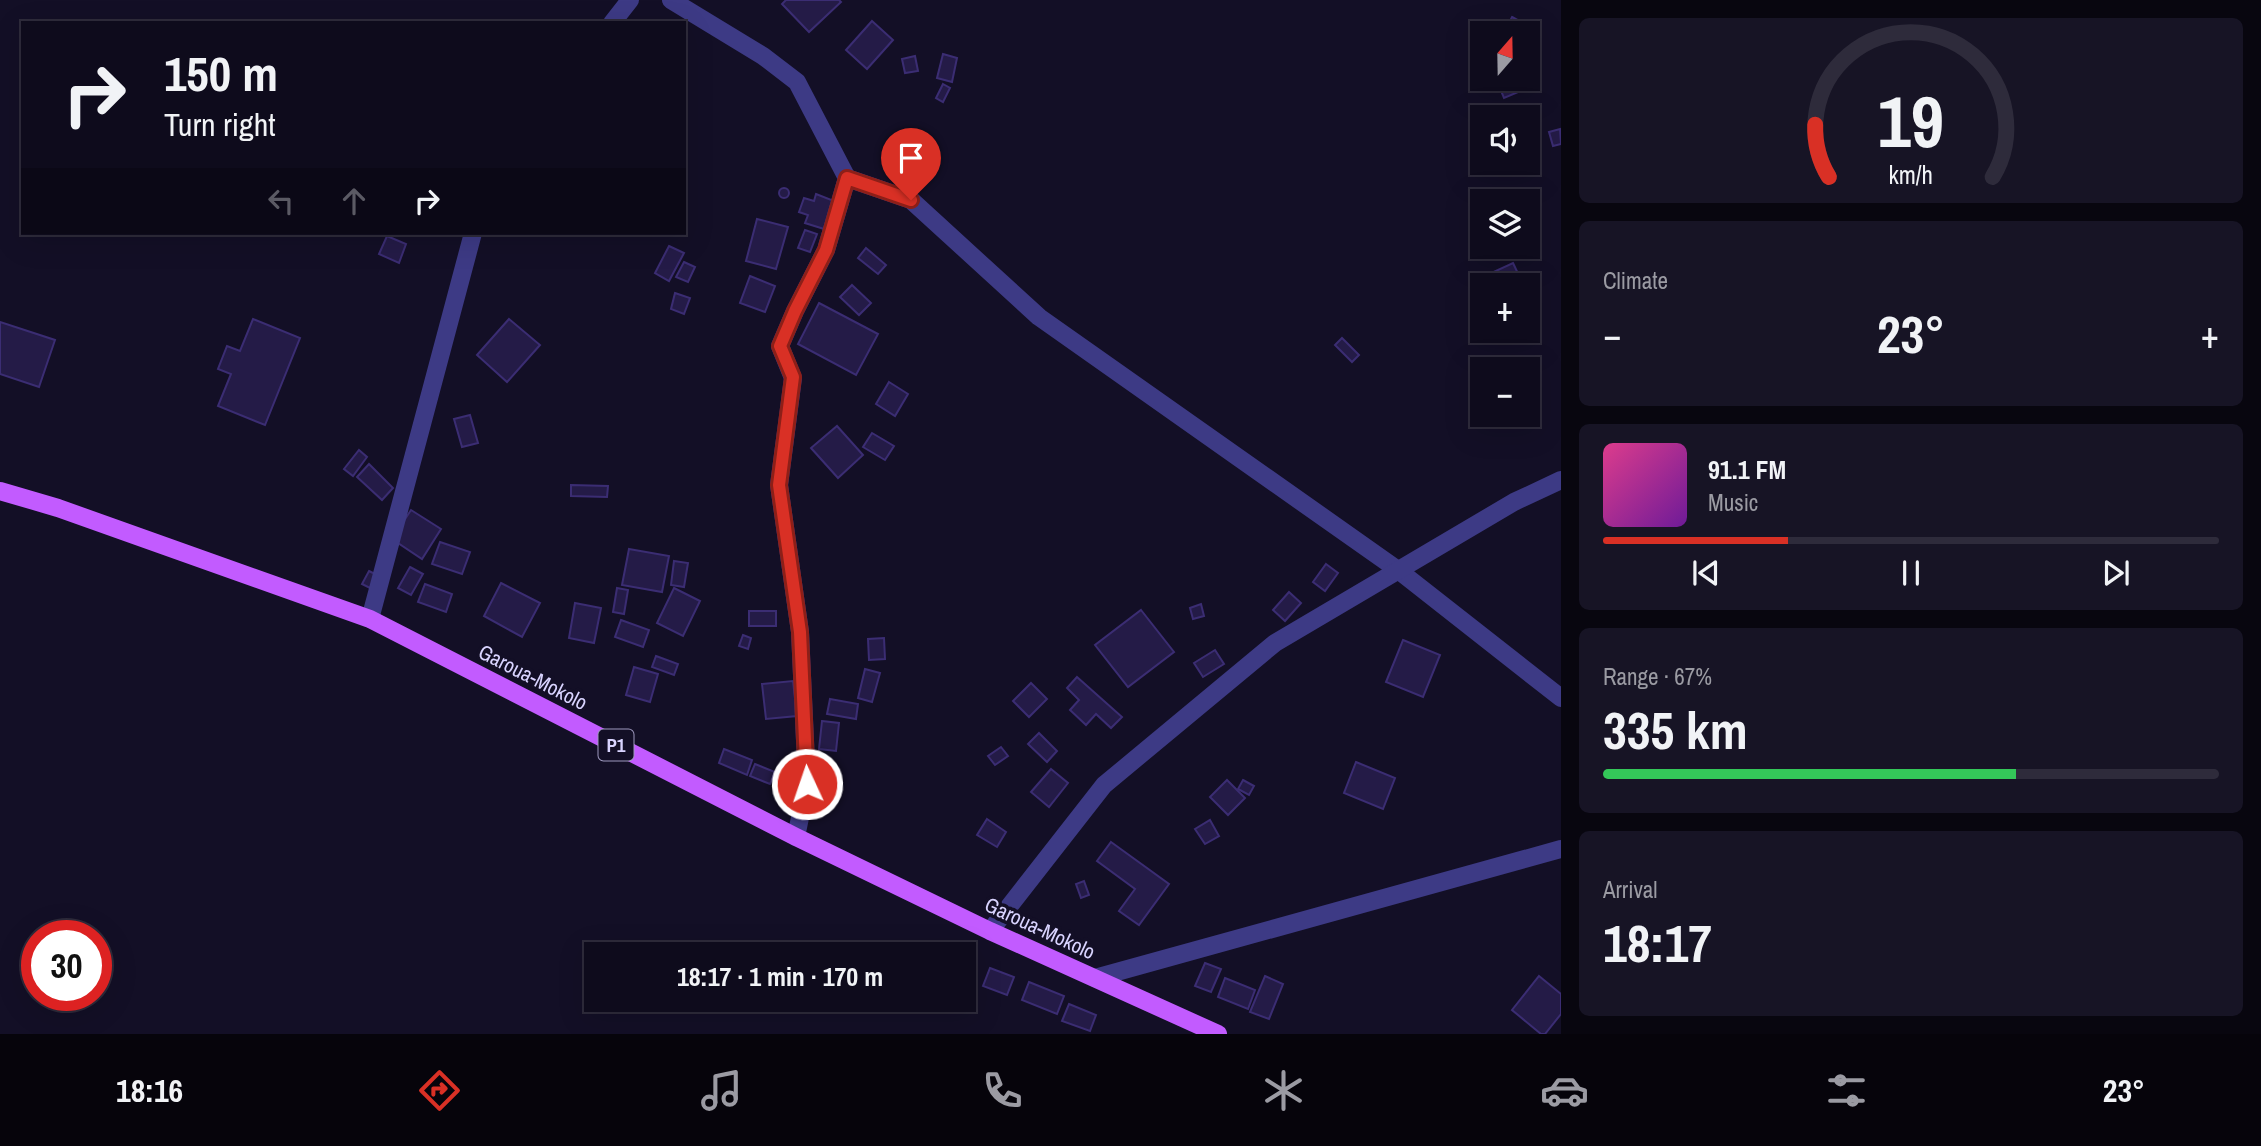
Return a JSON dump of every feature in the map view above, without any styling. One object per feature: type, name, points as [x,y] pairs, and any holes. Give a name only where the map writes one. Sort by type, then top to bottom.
[{"type":"main road","name":"Garoua-Mokolo","points":[[0,491],[58,508],[370,619],[796,837],[990,931],[1218,1034]]},
{"type":"street","points":[[613,21],[630,0]]},
{"type":"street","points":[[671,0],[763,56],[797,82],[847,178],[911,200],[1039,317],[1398,570],[1561,698]]},
{"type":"street","points":[[796,837],[807,784],[800,632],[779,485],[793,377],[780,346],[826,250],[847,178]]},
{"type":"street","points":[[370,619],[472,235]]},
{"type":"street","points":[[990,931],[1104,785],[1275,643],[1514,502],[1561,480]]},
{"type":"street","points":[[1095,978],[1561,849]]},
{"type":"building","points":[[786,0],[841,2],[809,32],[782,4]]},
{"type":"building","points":[[872,21],[893,40],[867,69],[846,50]]},
{"type":"building","points":[[943,54],[957,58],[952,82],[937,78]]},
{"type":"building","points":[[915,56],[918,71],[905,73],[902,59]]},
{"type":"building","points":[[943,84],[950,88],[943,102],[936,98]]},
{"type":"building","points":[[1501,91],[1521,91],[1504,98]]},
{"type":"building","points":[[1560,129],[1561,144],[1553,146],[1549,132]]},
{"type":"building","points":[[784,188],[788,189],[788,197],[784,198],[780,197],[779,193],[780,189]]},
{"type":"building","points":[[816,194],[834,201],[824,229],[805,223],[808,215],[799,212],[804,198],[814,201]]},
{"type":"building","points":[[757,219],[788,227],[776,269],[746,261]]},
{"type":"building","points":[[805,230],[817,234],[810,252],[798,248]]},
{"type":"building","points":[[387,236],[406,244],[399,263],[379,254]]},
{"type":"building","points":[[669,246],[684,253],[669,281],[655,273]]},
{"type":"building","points":[[866,248],[886,265],[878,274],[858,258]]},
{"type":"building","points":[[684,262],[695,267],[688,282],[676,277]]},
{"type":"building","points":[[1513,263],[1518,273],[1491,273]]},
{"type":"building","points":[[750,276],[775,286],[765,312],[740,303]]},
{"type":"building","points":[[852,285],[871,303],[859,315],[840,297]]},
{"type":"building","points":[[675,293],[690,298],[684,314],[671,309]]},
{"type":"building","points":[[819,303],[878,334],[856,375],[798,344]]},
{"type":"building","points":[[253,319],[300,338],[265,425],[218,406],[231,374],[218,369],[227,346],[240,351]]},
{"type":"building","points":[[509,319],[540,345],[507,382],[477,355]]},
{"type":"building","points":[[0,322],[55,340],[39,387],[0,374]]},
{"type":"building","points":[[1342,338],[1359,355],[1352,362],[1335,345]]},
{"type":"building","points":[[889,382],[908,394],[895,416],[876,404]]},
{"type":"building","points":[[470,415],[478,443],[462,447],[454,419]]},
{"type":"building","points":[[837,426],[863,455],[838,478],[811,448]]},
{"type":"building","points":[[872,433],[894,446],[885,460],[863,447]]},
{"type":"building","points":[[359,450],[367,457],[353,476],[344,469]]},
{"type":"building","points":[[369,464],[393,488],[382,500],[357,477]]},
{"type":"building","points":[[571,485],[608,486],[607,497],[571,496]]},
{"type":"building","points":[[411,510],[441,529],[422,559],[392,539]]},
{"type":"building","points":[[440,542],[470,552],[462,574],[432,564]]},
{"type":"building","points":[[629,549],[669,556],[662,592],[622,585]]},
{"type":"building","points":[[674,561],[688,563],[684,587],[671,585]]},
{"type":"building","points":[[1326,564],[1338,573],[1325,591],[1313,582]]},
{"type":"building","points":[[410,567],[423,574],[411,595],[398,588]]},
{"type":"building","points":[[369,571],[387,580],[380,593],[362,584]]},
{"type":"building","points":[[501,583],[540,603],[522,637],[484,616]]},
{"type":"building","points":[[425,584],[452,594],[446,612],[418,602]]},
{"type":"building","points":[[617,588],[628,590],[624,614],[613,612]]},
{"type":"building","points":[[674,588],[700,601],[683,636],[657,623]]},
{"type":"building","points":[[1289,592],[1301,603],[1285,621],[1273,610]]},
{"type":"building","points":[[575,603],[601,608],[594,643],[569,638]]},
{"type":"building","points":[[1201,604],[1204,616],[1193,619],[1190,608]]},
{"type":"building","points":[[1141,610],[1174,652],[1128,687],[1095,645]]},
{"type":"building","points":[[749,611],[776,611],[776,626],[749,626]]},
{"type":"building","points":[[621,620],[649,630],[643,647],[615,637]]},
{"type":"building","points":[[743,635],[751,638],[748,649],[739,646]]},
{"type":"building","points":[[884,638],[885,659],[869,660],[868,639]]},
{"type":"building","points":[[1403,640],[1440,655],[1423,697],[1386,682]]},
{"type":"building","points":[[1215,650],[1224,664],[1203,677],[1194,663]]},
{"type":"building","points":[[656,656],[678,664],[674,675],[652,667]]},
{"type":"building","points":[[634,667],[658,674],[650,702],[626,695]]},
{"type":"building","points":[[865,669],[880,673],[872,702],[858,698]]},
{"type":"building","points":[[1077,677],[1122,717],[1111,728],[1096,714],[1086,725],[1070,710],[1079,700],[1067,688]]},
{"type":"building","points":[[793,681],[797,716],[766,719],[762,684]]},
{"type":"building","points":[[1031,683],[1047,699],[1029,717],[1013,701]]},
{"type":"building","points":[[830,699],[858,704],[856,719],[827,714]]},
{"type":"building","points":[[822,721],[839,723],[836,751],[819,749]]},
{"type":"building","points":[[1039,733],[1057,751],[1047,762],[1028,744]]},
{"type":"building","points":[[1001,747],[1008,756],[995,765],[988,756]]},
{"type":"building","points":[[724,749],[752,760],[747,775],[719,763]]},
{"type":"building","points":[[1356,762],[1395,778],[1383,809],[1344,793]]},
{"type":"building","points":[[755,764],[775,772],[770,784],[750,776]]},
{"type":"building","points":[[1051,769],[1068,783],[1049,807],[1031,792]]},
{"type":"building","points":[[1227,780],[1245,798],[1228,815],[1210,797]]},
{"type":"building","points":[[1243,780],[1254,786],[1249,795],[1238,789]]},
{"type":"building","points":[[987,819],[1006,832],[997,847],[977,835]]},
{"type":"building","points":[[1210,820],[1219,836],[1205,844],[1195,829]]},
{"type":"building","points":[[1111,842],[1169,884],[1139,925],[1119,911],[1135,889],[1097,861]]},
{"type":"building","points":[[1084,881],[1089,895],[1081,898],[1076,884]]},
{"type":"building","points":[[1205,963],[1221,969],[1211,992],[1195,986]]},
{"type":"building","points":[[990,968],[1014,977],[1007,995],[983,986]]},
{"type":"building","points":[[1265,976],[1283,984],[1269,1019],[1250,1012]]},
{"type":"building","points":[[1539,976],[1561,994],[1561,1014],[1545,1034],[1541,1034],[1512,1010]]},
{"type":"building","points":[[1225,978],[1255,990],[1248,1009],[1218,997]]},
{"type":"building","points":[[1029,982],[1064,996],[1057,1014],[1022,1000]]},
{"type":"building","points":[[1069,1004],[1096,1015],[1090,1031],[1062,1021]]},
{"type":"route","points":[[807,784],[800,632],[779,485],[793,377],[780,346],[826,250],[847,178],[911,200]]}]
